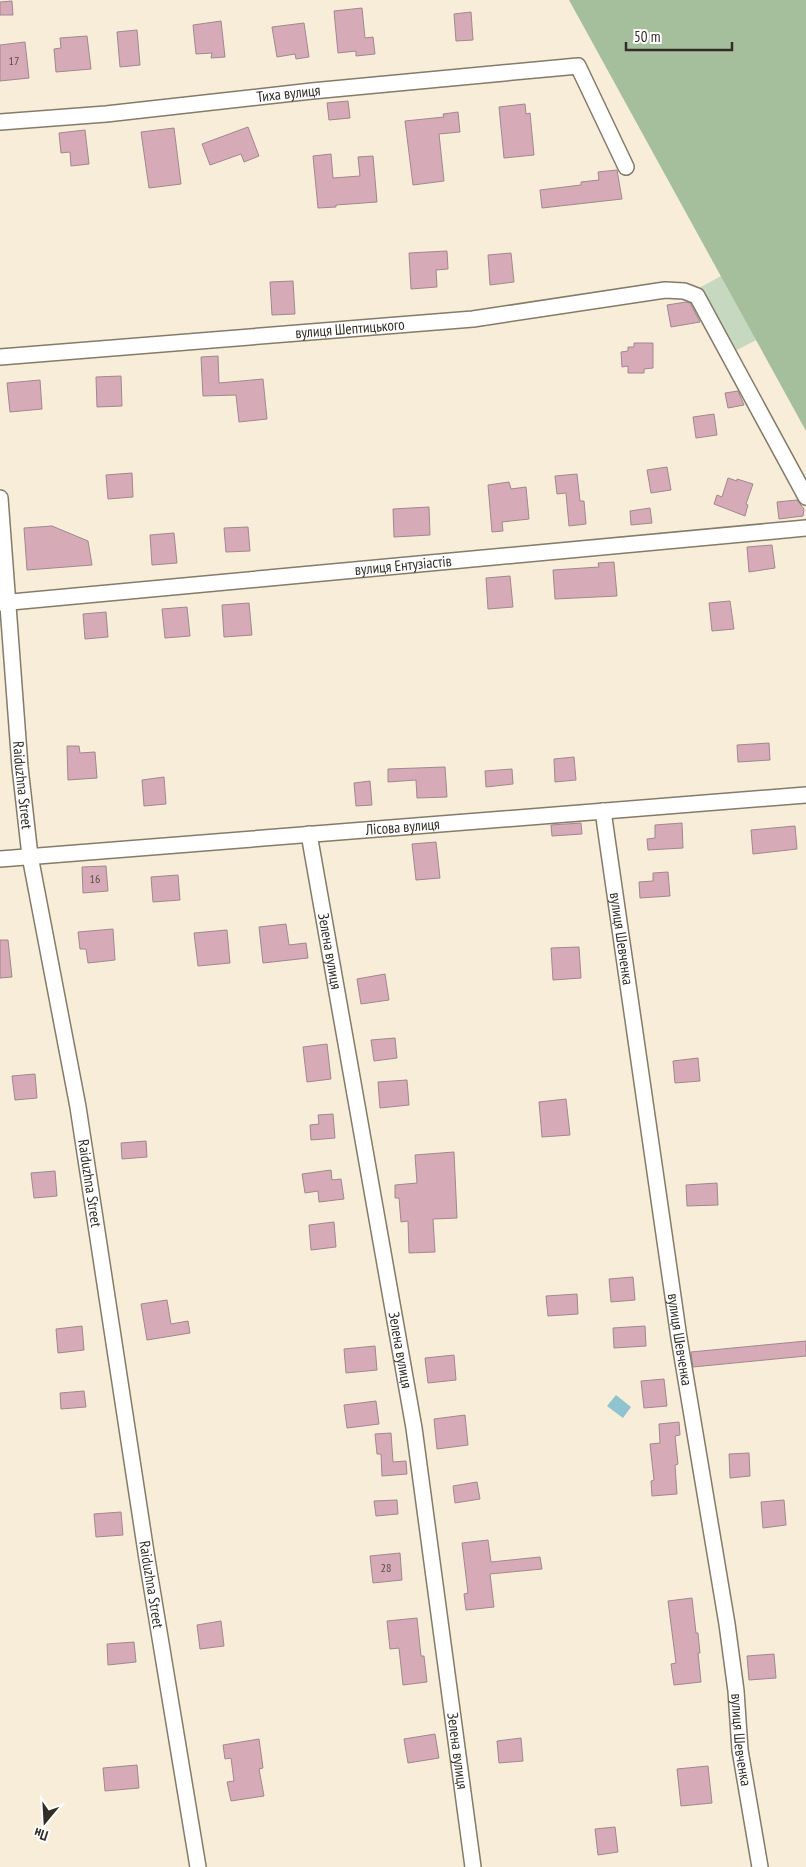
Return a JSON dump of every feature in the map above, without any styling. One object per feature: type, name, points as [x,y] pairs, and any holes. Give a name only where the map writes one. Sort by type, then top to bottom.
[{"type":"street","name":"Тиха вулиця","points":[[0,122],[106,114],[322,90],[578,66],[626,167]]},
{"type":"street","name":"вулиця Шептицького","points":[[0,357],[473,319],[665,290],[684,291],[697,296],[806,497]]},
{"type":"street","name":"Raiduzhna Street","points":[[0,498],[4,603],[30,856],[78,1107],[147,1560],[198,1867]]},
{"type":"street","name":"вулиця Ентузіастів","points":[[4,603],[806,528]]},
{"type":"street","name":"Лісова вулиця","points":[[0,859],[806,795]]},
{"type":"street","name":"вулиця Шевченка","points":[[603,812],[679,1338],[727,1624],[736,1691],[740,1750],[760,1867]]},
{"type":"street","name":"Зелена вулиця","points":[[309,834],[414,1428],[473,1867]]},
{"type":"green space","points":[[569,0],[806,0],[806,431]]},
{"type":"green space","points":[[756,257],[791,322],[733,352],[699,288]]},
{"type":"water","points":[[616,1395],[631,1407],[623,1418],[607,1406]]},
{"type":"building","points":[[12,1],[13,15],[0,15],[0,2]]},
{"type":"building","points":[[362,8],[365,38],[373,37],[375,54],[356,56],[356,51],[338,53],[334,11]]},
{"type":"building","points":[[471,12],[473,40],[456,41],[454,14]]},
{"type":"building","points":[[221,21],[225,57],[211,58],[212,53],[196,54],[193,25]]},
{"type":"building","points":[[304,23],[309,57],[296,59],[295,54],[277,57],[272,27]]},
{"type":"building","points":[[137,30],[140,65],[120,67],[117,32]]},
{"type":"building","points":[[87,36],[91,69],[56,72],[54,49],[61,48],[60,38]]},
{"type":"building","points":[[25,42],[29,78],[0,81],[0,45]]},
{"type":"building","points":[[348,101],[350,118],[329,120],[327,103]]},
{"type":"building","points":[[525,104],[526,114],[530,113],[534,155],[504,158],[499,107]]},
{"type":"building","points":[[458,112],[460,132],[439,134],[444,181],[413,185],[405,121],[444,117],[443,114]]},
{"type":"building","points":[[248,127],[259,156],[244,162],[241,154],[210,165],[202,144]]},
{"type":"building","points":[[174,128],[181,184],[149,188],[141,132]]},
{"type":"building","points":[[85,130],[89,164],[71,166],[70,152],[61,153],[59,133]]},
{"type":"building","points":[[331,154],[333,178],[360,176],[358,157],[373,156],[377,202],[318,208],[313,156]]},
{"type":"building","points":[[617,170],[622,199],[542,208],[540,190],[581,185],[581,182],[599,180],[598,172]]},
{"type":"building","points":[[447,251],[448,269],[436,270],[437,287],[411,289],[409,253]]},
{"type":"building","points":[[511,253],[514,282],[490,285],[488,255]]},
{"type":"building","points":[[293,281],[295,314],[272,315],[270,282]]},
{"type":"building","points":[[690,303],[700,322],[671,327],[667,305]]},
{"type":"building","points":[[634,343],[653,343],[653,368],[644,369],[644,373],[628,373],[628,366],[622,367],[621,352],[628,351],[628,347],[634,347]]},
{"type":"building","points":[[218,356],[219,383],[263,379],[267,419],[239,422],[236,395],[203,396],[201,357]]},
{"type":"building","points":[[121,376],[122,406],[97,407],[96,377]]},
{"type":"building","points":[[40,380],[42,409],[10,412],[7,383]]},
{"type":"building","points":[[738,391],[744,405],[728,408],[725,393]]},
{"type":"building","points":[[714,414],[717,435],[696,438],[693,417]]},
{"type":"building","points":[[667,467],[671,490],[651,493],[647,470]]},
{"type":"building","points":[[132,473],[133,497],[108,499],[106,475]]},
{"type":"building","points":[[577,474],[580,501],[584,501],[586,524],[569,526],[566,493],[557,494],[555,476]]},
{"type":"building","points":[[728,478],[753,484],[746,504],[748,505],[745,516],[714,504],[717,495],[722,497]]},
{"type":"building","points":[[509,482],[511,489],[526,487],[529,519],[502,522],[503,531],[492,532],[488,485]]},
{"type":"building","points":[[797,500],[804,509],[803,516],[779,519],[777,502]]},
{"type":"building","points":[[429,507],[430,535],[394,537],[393,509]]},
{"type":"building","points":[[650,508],[652,523],[631,525],[630,511]]},
{"type":"building","points":[[52,526],[88,541],[92,565],[27,570],[24,528]]},
{"type":"building","points":[[248,527],[250,551],[226,552],[224,528]]},
{"type":"building","points":[[174,533],[177,563],[152,565],[150,535]]},
{"type":"building","points":[[772,545],[775,568],[749,572],[747,547]]},
{"type":"building","points":[[614,562],[617,596],[555,599],[553,570],[599,567],[598,563]]},
{"type":"building","points":[[510,576],[513,607],[488,609],[486,578]]},
{"type":"building","points":[[730,601],[734,629],[712,631],[709,603]]},
{"type":"building","points":[[249,603],[252,635],[224,637],[222,605]]},
{"type":"building","points":[[187,607],[190,636],[165,638],[162,609]]},
{"type":"building","points":[[106,612],[108,637],[85,639],[83,614]]},
{"type":"building","points":[[769,743],[770,760],[738,762],[737,745]]},
{"type":"building","points":[[67,746],[79,746],[80,753],[95,752],[97,778],[68,780]]},
{"type":"building","points":[[574,757],[576,780],[555,782],[554,759]]},
{"type":"building","points":[[445,767],[447,797],[417,798],[416,780],[388,782],[388,769]]},
{"type":"building","points":[[512,769],[513,784],[486,787],[485,771]]},
{"type":"building","points":[[164,777],[166,804],[144,806],[142,780]]},
{"type":"building","points":[[370,781],[372,805],[356,806],[354,783]]},
{"type":"building","points":[[581,823],[582,834],[552,836],[551,825]]},
{"type":"building","points":[[682,823],[683,848],[648,850],[647,839],[655,838],[655,825]]},
{"type":"building","points":[[795,826],[797,849],[753,854],[751,830]]},
{"type":"building","points":[[436,842],[440,878],[416,880],[412,844]]},
{"type":"building","points":[[106,866],[108,891],[83,893],[82,867]]},
{"type":"building","points":[[668,872],[670,896],[640,898],[639,882],[653,881],[653,873]]},
{"type":"building","points":[[178,875],[180,900],[153,902],[151,877]]},
{"type":"building","points":[[286,924],[289,945],[306,943],[308,958],[263,963],[259,927]]},
{"type":"building","points":[[113,929],[115,960],[88,963],[86,949],[80,949],[78,932]]},
{"type":"building","points":[[227,930],[230,963],[198,966],[194,933]]},
{"type":"building","points":[[0,940],[8,940],[12,977],[0,978]]},
{"type":"building","points":[[579,947],[581,978],[553,980],[551,948]]},
{"type":"building","points":[[385,974],[389,1000],[361,1004],[357,979]]},
{"type":"building","points":[[395,1038],[397,1058],[374,1061],[371,1040]]},
{"type":"building","points":[[327,1044],[331,1079],[307,1082],[303,1047]]},
{"type":"building","points":[[698,1058],[700,1081],[675,1083],[673,1061]]},
{"type":"building","points":[[35,1074],[37,1098],[15,1100],[12,1076]]},
{"type":"building","points":[[407,1080],[409,1105],[380,1108],[378,1082]]},
{"type":"building","points":[[566,1099],[570,1135],[542,1137],[539,1102]]},
{"type":"building","points":[[333,1114],[335,1138],[311,1140],[310,1125],[319,1124],[318,1115]]},
{"type":"building","points":[[146,1141],[147,1157],[122,1159],[121,1143]]},
{"type":"building","points":[[454,1152],[457,1218],[433,1219],[435,1252],[409,1253],[408,1221],[401,1222],[399,1198],[395,1198],[395,1185],[417,1183],[415,1155]]},
{"type":"building","points":[[331,1170],[332,1180],[341,1179],[344,1199],[319,1202],[318,1191],[305,1193],[302,1174]]},
{"type":"building","points":[[55,1171],[57,1196],[34,1198],[31,1173]]},
{"type":"building","points":[[717,1183],[718,1205],[687,1206],[686,1185]]},
{"type":"building","points":[[334,1222],[336,1247],[311,1250],[309,1225]]},
{"type":"building","points":[[633,1277],[635,1300],[611,1302],[609,1279]]},
{"type":"building","points":[[577,1294],[578,1314],[548,1316],[546,1296]]},
{"type":"building","points":[[167,1300],[171,1324],[188,1321],[190,1333],[147,1340],[141,1304]]},
{"type":"building","points":[[82,1326],[84,1350],[58,1353],[56,1329]]},
{"type":"building","points":[[645,1326],[646,1346],[614,1348],[613,1328]]},
{"type":"building","points":[[806,1341],[806,1356],[693,1367],[691,1352]]},
{"type":"building","points":[[375,1346],[377,1370],[346,1373],[344,1349]]},
{"type":"building","points":[[454,1355],[456,1380],[428,1383],[425,1358]]},
{"type":"building","points":[[664,1379],[667,1406],[644,1408],[641,1381]]},
{"type":"building","points":[[84,1391],[86,1407],[61,1409],[60,1393]]},
{"type":"building","points":[[376,1401],[379,1424],[347,1428],[344,1405]]},
{"type":"building","points":[[465,1415],[468,1445],[437,1449],[434,1419]]},
{"type":"building","points":[[679,1422],[680,1435],[675,1436],[678,1464],[675,1465],[677,1494],[652,1496],[651,1481],[654,1480],[650,1444],[660,1443],[659,1424]]},
{"type":"building","points":[[391,1433],[393,1462],[406,1461],[407,1474],[382,1476],[381,1454],[377,1454],[375,1434]]},
{"type":"building","points":[[749,1453],[750,1476],[730,1478],[729,1454]]},
{"type":"building","points":[[477,1482],[480,1499],[455,1503],[453,1486]]},
{"type":"building","points":[[397,1500],[398,1514],[376,1516],[374,1501]]},
{"type":"building","points":[[784,1500],[786,1525],[763,1528],[761,1502]]},
{"type":"building","points":[[121,1512],[123,1535],[96,1537],[94,1514]]},
{"type":"building","points":[[488,1540],[491,1562],[540,1557],[542,1569],[490,1574],[494,1607],[466,1610],[464,1594],[468,1593],[462,1543]]},
{"type":"building","points":[[400,1553],[402,1580],[373,1583],[370,1556]]},
{"type":"building","points":[[692,1598],[696,1633],[698,1633],[701,1682],[674,1685],[671,1664],[676,1663],[668,1601]]},
{"type":"building","points":[[417,1618],[421,1656],[424,1656],[427,1682],[403,1685],[399,1648],[390,1649],[387,1621]]},
{"type":"building","points":[[221,1621],[224,1646],[200,1649],[197,1625]]},
{"type":"building","points":[[134,1642],[136,1662],[108,1665],[107,1644]]},
{"type":"building","points":[[774,1654],[776,1678],[749,1680],[747,1656]]},
{"type":"building","points":[[435,1734],[439,1758],[408,1763],[404,1739]]},
{"type":"building","points":[[521,1738],[523,1761],[499,1763],[497,1741]]},
{"type":"building","points":[[259,1739],[263,1768],[259,1769],[264,1796],[231,1801],[227,1782],[234,1781],[231,1758],[225,1759],[223,1745]]},
{"type":"building","points":[[137,1765],[139,1788],[105,1791],[103,1768]]},
{"type":"building","points":[[708,1766],[712,1803],[681,1806],[677,1769]]},
{"type":"building","points":[[615,1827],[618,1852],[598,1855],[595,1829]]}]
